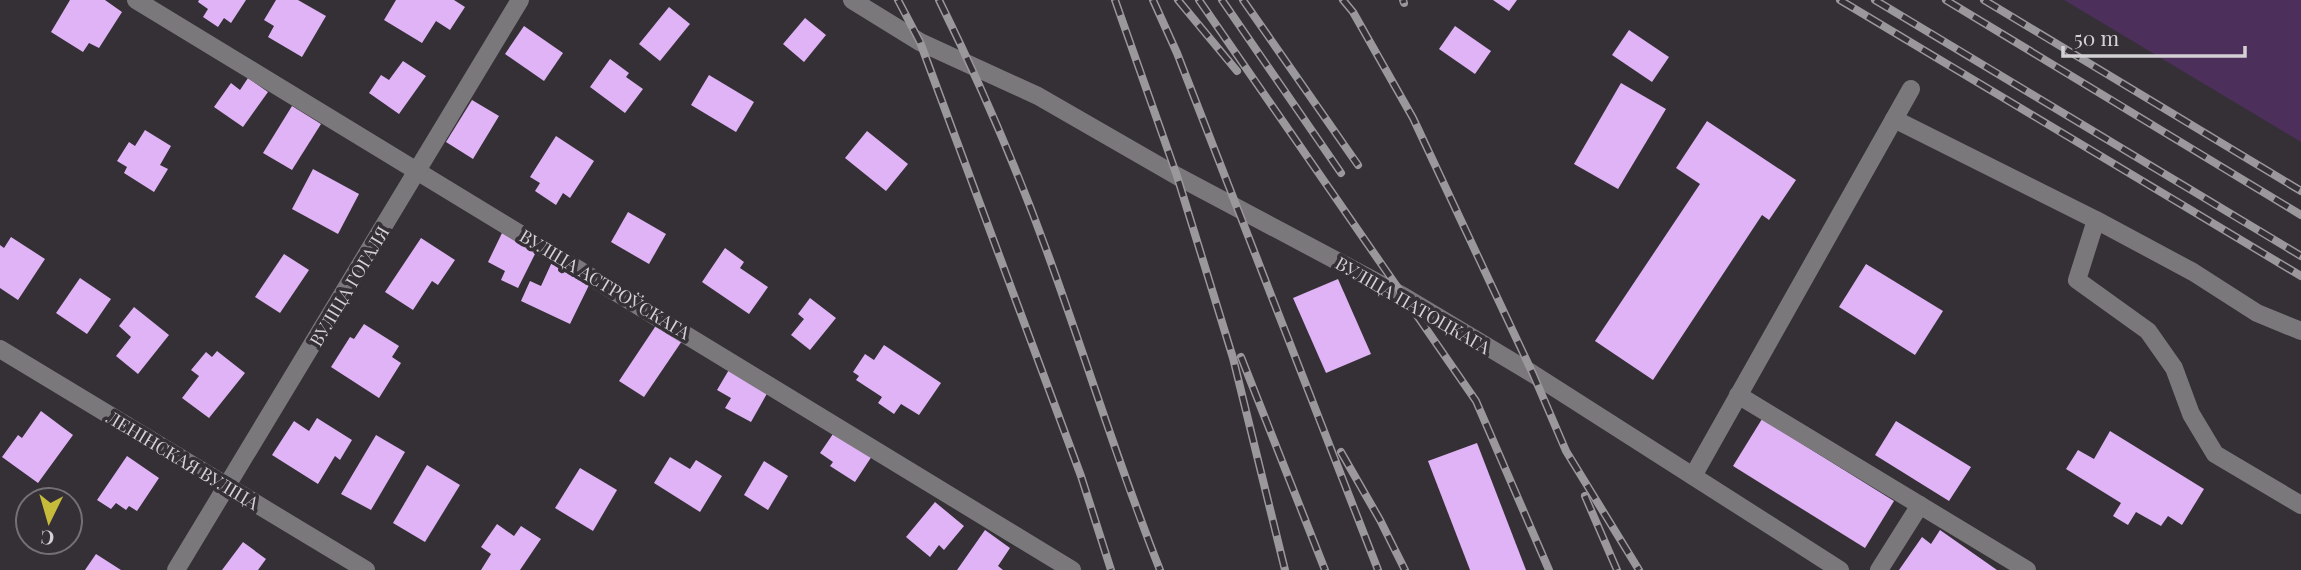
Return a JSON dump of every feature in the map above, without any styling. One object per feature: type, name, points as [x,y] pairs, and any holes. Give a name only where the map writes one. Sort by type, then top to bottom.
[{"type":"street","name":"ВУЛІЦА АСТРОЎСКАГА","points":[[136,0],[1072,570]]},
{"type":"street","name":"ВУЛІЦА ГОГАЛЯ","points":[[176,570],[520,0]]},
{"type":"street","name":"ВУЛІЦА ПАТОЦКАГА","points":[[852,0],[920,41],[1038,96],[1177,176],[1402,296],[1533,374],[1840,570]]},
{"type":"street","points":[[1693,476],[1911,89]]},
{"type":"street","points":[[1894,118],[2193,272],[2257,313],[2301,331]]},
{"type":"street","points":[[2096,220],[2077,280],[2148,331],[2174,368],[2191,414],[2215,454],[2301,505]]},
{"type":"street","name":"ЛЕНІНСКАЯ ВУЛІЦА","points":[[0,349],[366,570]]},
{"type":"street","points":[[1738,395],[2027,570]]},
{"type":"street","points":[[1879,570],[1920,505]]},
{"type":"shaded area","points":[[2064,0],[2301,0],[2301,142]]},
{"type":"building","points":[[70,0],[105,0],[122,12],[99,48],[89,43],[83,52],[51,32]]},
{"type":"building","points":[[246,0],[231,23],[224,18],[218,27],[203,17],[208,9],[198,2]]},
{"type":"building","points":[[276,0],[298,0],[326,16],[302,57],[268,37],[274,26],[264,20]]},
{"type":"building","points":[[396,0],[454,0],[465,7],[450,30],[436,21],[422,43],[384,20]]},
{"type":"building","points":[[1493,0],[1517,0],[1509,11]]},
{"type":"building","points":[[669,7],[690,24],[660,61],[639,44]]},
{"type":"building","points":[[805,18],[826,35],[804,62],[783,44]]},
{"type":"building","points":[[524,26],[563,53],[544,81],[505,54]]},
{"type":"building","points":[[1455,26],[1491,51],[1475,74],[1439,49]]},
{"type":"building","points":[[1629,30],[1669,57],[1652,82],[1612,55]]},
{"type":"building","points":[[610,59],[629,73],[626,77],[643,89],[625,113],[590,87]]},
{"type":"building","points":[[403,61],[426,76],[399,114],[369,93],[381,75],[389,80]]},
{"type":"building","points":[[709,75],[754,102],[736,132],[691,105]]},
{"type":"building","points":[[248,78],[268,92],[243,127],[214,107],[231,83],[240,90]]},
{"type":"building","points":[[1621,83],[1666,109],[1618,189],[1574,164]]},
{"type":"building","points":[[472,100],[499,116],[473,159],[446,142]]},
{"type":"building","points":[[292,106],[321,124],[292,170],[263,153]]},
{"type":"building","points":[[1707,121],[1796,180],[1769,220],[1762,215],[1653,380],[1595,341],[1700,184],[1676,168]]},
{"type":"building","points":[[145,130],[171,146],[160,165],[168,169],[154,192],[124,173],[127,167],[117,161],[129,142],[135,146]]},
{"type":"building","points":[[867,131],[908,164],[886,191],[845,158]]},
{"type":"building","points":[[556,136],[594,161],[570,198],[563,193],[556,205],[535,191],[540,183],[530,177]]},
{"type":"building","points":[[313,169],[359,194],[338,234],[292,209]]},
{"type":"building","points":[[628,212],[666,234],[649,264],[611,242]]},
{"type":"building","points":[[502,233],[537,250],[518,288],[501,280],[505,271],[488,262]]},
{"type":"building","points":[[11,237],[45,259],[18,300],[0,288],[0,245],[4,248]]},
{"type":"building","points":[[421,238],[455,260],[438,285],[432,281],[413,310],[385,292]]},
{"type":"building","points":[[725,248],[744,262],[740,268],[768,287],[749,314],[702,282]]},
{"type":"building","points":[[284,254],[309,270],[280,313],[255,297]]},
{"type":"building","points":[[552,262],[591,281],[570,324],[521,301],[530,281],[541,286]]},
{"type":"building","points":[[1866,264],[1943,311],[1915,355],[1839,307]]},
{"type":"building","points":[[80,278],[111,299],[87,334],[56,313]]},
{"type":"building","points":[[1338,279],[1371,354],[1326,373],[1293,298]]},
{"type":"building","points":[[810,298],[836,318],[810,350],[791,335],[804,319],[798,314]]},
{"type":"building","points":[[134,307],[169,335],[138,374],[116,356],[131,337],[119,326]]},
{"type":"building","points":[[659,321],[684,338],[644,397],[619,381]]},
{"type":"building","points":[[364,324],[399,346],[392,357],[401,363],[379,398],[331,367],[350,337],[354,339]]},
{"type":"building","points":[[884,345],[941,383],[919,415],[901,404],[894,414],[878,403],[882,397],[856,380],[859,376],[853,372],[865,354],[874,360]]},
{"type":"building","points":[[217,351],[245,373],[209,418],[182,398],[199,376],[191,370],[206,352],[212,357]]},
{"type":"building","points":[[730,368],[769,390],[751,422],[725,408],[731,398],[717,390]]},
{"type":"building","points":[[41,411],[73,435],[38,483],[2,457],[18,435],[22,438]]},
{"type":"building","points":[[317,418],[352,440],[340,460],[335,456],[318,484],[272,455],[294,421],[309,431]]},
{"type":"building","points":[[1762,419],[1894,501],[1865,548],[1733,466]]},
{"type":"building","points":[[1896,421],[1971,467],[1949,501],[1875,455]]},
{"type":"building","points":[[835,431],[872,456],[855,482],[830,466],[833,462],[820,453]]},
{"type":"building","points":[[2110,431],[2204,489],[2182,525],[2168,516],[2161,526],[2136,512],[2128,525],[2113,516],[2121,503],[2066,469],[2078,450],[2094,459]]},
{"type":"building","points":[[376,435],[405,452],[371,510],[341,494]]},
{"type":"building","points":[[1477,443],[1526,570],[1470,570],[1428,461]]},
{"type":"building","points":[[127,456],[159,478],[137,511],[129,506],[126,510],[116,503],[111,509],[97,500]]},
{"type":"building","points":[[670,457],[690,469],[696,460],[722,476],[700,512],[654,483]]},
{"type":"building","points":[[764,461],[788,476],[768,510],[744,495]]},
{"type":"building","points":[[427,465],[460,485],[425,542],[393,523]]},
{"type":"building","points":[[580,468],[617,490],[593,531],[555,508]]},
{"type":"building","points":[[935,502],[964,526],[944,550],[939,545],[930,557],[906,537]]},
{"type":"building","points":[[497,524],[514,536],[521,526],[541,539],[520,570],[481,570],[491,554],[481,547]]},
{"type":"building","points":[[985,530],[1010,548],[998,566],[1003,570],[957,570]]},
{"type":"building","points":[[1940,530],[1997,570],[1899,570],[1922,537],[1931,544]]},
{"type":"building","points":[[243,542],[266,559],[258,570],[222,570]]},
{"type":"building","points":[[96,554],[121,570],[85,570]]},
{"type":"railway","points":[[898,0],[920,42],[1081,476],[1111,570]]},
{"type":"railway","points":[[939,0],[996,123],[1034,217],[1160,570]]},
{"type":"railway","points":[[1115,0],[1177,176],[1233,358],[1285,570]]},
{"type":"railway","points":[[1153,0],[1177,53],[1378,570]]},
{"type":"railway","points":[[1178,0],[1237,71]]},
{"type":"railway","points":[[1199,0],[1476,401],[1549,570]]},
{"type":"railway","points":[[1222,0],[1341,173]]},
{"type":"railway","points":[[1243,0],[1358,165]]},
{"type":"railway","points":[[1343,0],[1353,12],[1413,118],[1533,374],[1566,451],[1639,570]]},
{"type":"railway","points":[[1840,0],[2301,276]]},
{"type":"railway","points":[[1875,0],[2301,256]]},
{"type":"railway","points":[[1946,0],[2301,215]]},
{"type":"railway","points":[[1984,0],[2301,191]]},
{"type":"railway","points":[[1241,357],[1325,570]]},
{"type":"railway","points":[[1341,452],[1405,570]]},
{"type":"railway","points":[[1585,496],[1617,570]]}]
